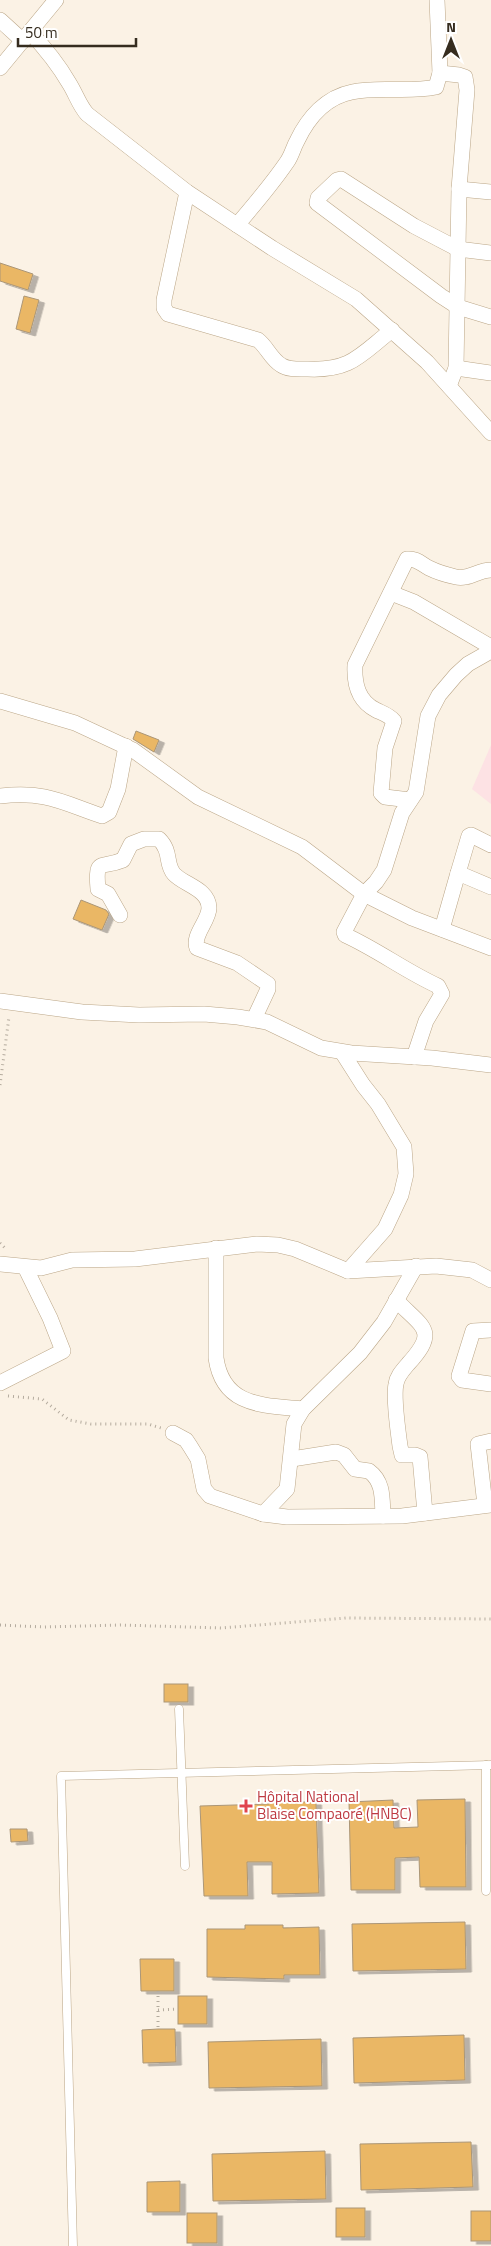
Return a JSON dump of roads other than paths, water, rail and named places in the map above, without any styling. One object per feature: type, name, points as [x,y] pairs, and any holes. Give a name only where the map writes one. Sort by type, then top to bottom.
[{"type":"street","points":[[0,68],[56,0]]},
{"type":"street","points":[[238,225],[289,159],[307,123],[328,101],[349,92],[368,89],[436,87],[439,82],[440,73],[437,38],[437,0]]},
{"type":"street","points":[[0,20],[46,48],[59,66],[81,107],[87,114],[187,192],[356,299],[427,362],[491,432]]},
{"type":"street","points":[[440,73],[459,74],[465,77],[467,82],[460,189],[456,368],[449,386]]},
{"type":"street","points":[[491,253],[458,249],[414,226],[340,179],[318,198],[317,202],[458,307],[491,317]]},
{"type":"street","points":[[460,189],[491,192]]},
{"type":"street","points":[[187,192],[164,300],[164,308],[168,314],[258,340],[266,346],[274,359],[282,366],[290,368],[330,370],[351,362],[392,330]]},
{"type":"street","points":[[456,368],[491,373]]},
{"type":"street","points":[[410,800],[385,796],[381,793],[385,748],[394,720],[363,702],[360,698],[355,665],[407,559],[412,558],[427,567],[464,578],[482,570],[491,570]]},
{"type":"street","points":[[391,593],[414,602],[491,649],[468,664],[439,695],[428,716],[416,792],[402,813],[384,870],[364,894],[346,928],[345,935],[366,944],[440,989],[442,994],[426,1020],[414,1057]]},
{"type":"street","points":[[0,701],[75,723],[126,746],[198,797],[302,847],[364,894],[412,918],[491,948]]},
{"type":"street","points":[[0,796],[39,794],[61,800],[102,816],[109,812],[118,789],[126,746]]},
{"type":"street","points":[[442,929],[469,836],[491,845]]},
{"type":"street","points":[[120,915],[108,894],[98,889],[96,874],[100,866],[104,862],[116,863],[123,860],[131,844],[144,839],[159,839],[167,847],[169,863],[174,874],[192,885],[208,902],[209,909],[197,937],[197,948],[238,963],[268,984],[268,989],[254,1019]]},
{"type":"street","points":[[458,873],[491,887]]},
{"type":"street","points":[[7,1002],[82,1012],[139,1015],[204,1014],[254,1019],[266,1022],[321,1048],[342,1052],[491,1065]]},
{"type":"street","points":[[342,1052],[363,1085],[378,1104],[404,1147],[406,1174],[401,1195],[385,1229],[348,1271]]},
{"type":"street","points":[[0,1264],[41,1268],[72,1260],[135,1259],[257,1244],[278,1245],[295,1249],[348,1271],[416,1266],[472,1270],[491,1280]]},
{"type":"street","points":[[216,1248],[216,1358],[218,1373],[223,1383],[238,1396],[249,1401],[264,1405],[303,1409]]},
{"type":"street","points":[[0,1383],[63,1351],[50,1318],[25,1266]]},
{"type":"street","points":[[263,1514],[287,1489],[292,1459],[294,1424],[303,1409],[360,1353],[384,1322],[416,1266]]},
{"type":"street","points":[[396,1300],[420,1323],[425,1332],[426,1341],[422,1349],[400,1374],[395,1385],[402,1455],[420,1457],[424,1513]]},
{"type":"street","points":[[491,1330],[473,1331],[460,1376],[462,1380],[491,1384]]},
{"type":"street","points":[[173,1433],[186,1440],[198,1459],[204,1489],[210,1496],[263,1514],[287,1517],[383,1516],[488,1505],[478,1444],[491,1441]]},
{"type":"street","points":[[292,1459],[336,1452],[344,1455],[355,1470],[369,1471],[376,1478],[382,1489],[383,1516]]},
{"type":"lane","points":[[179,1708],[185,1866]]},
{"type":"lane","points":[[73,2246],[61,1776],[488,1765],[486,1891]]},
{"type":"place","name":"Hôpital National Blaise Compaoré (HNBC)","points":[[246,1806]]}]
